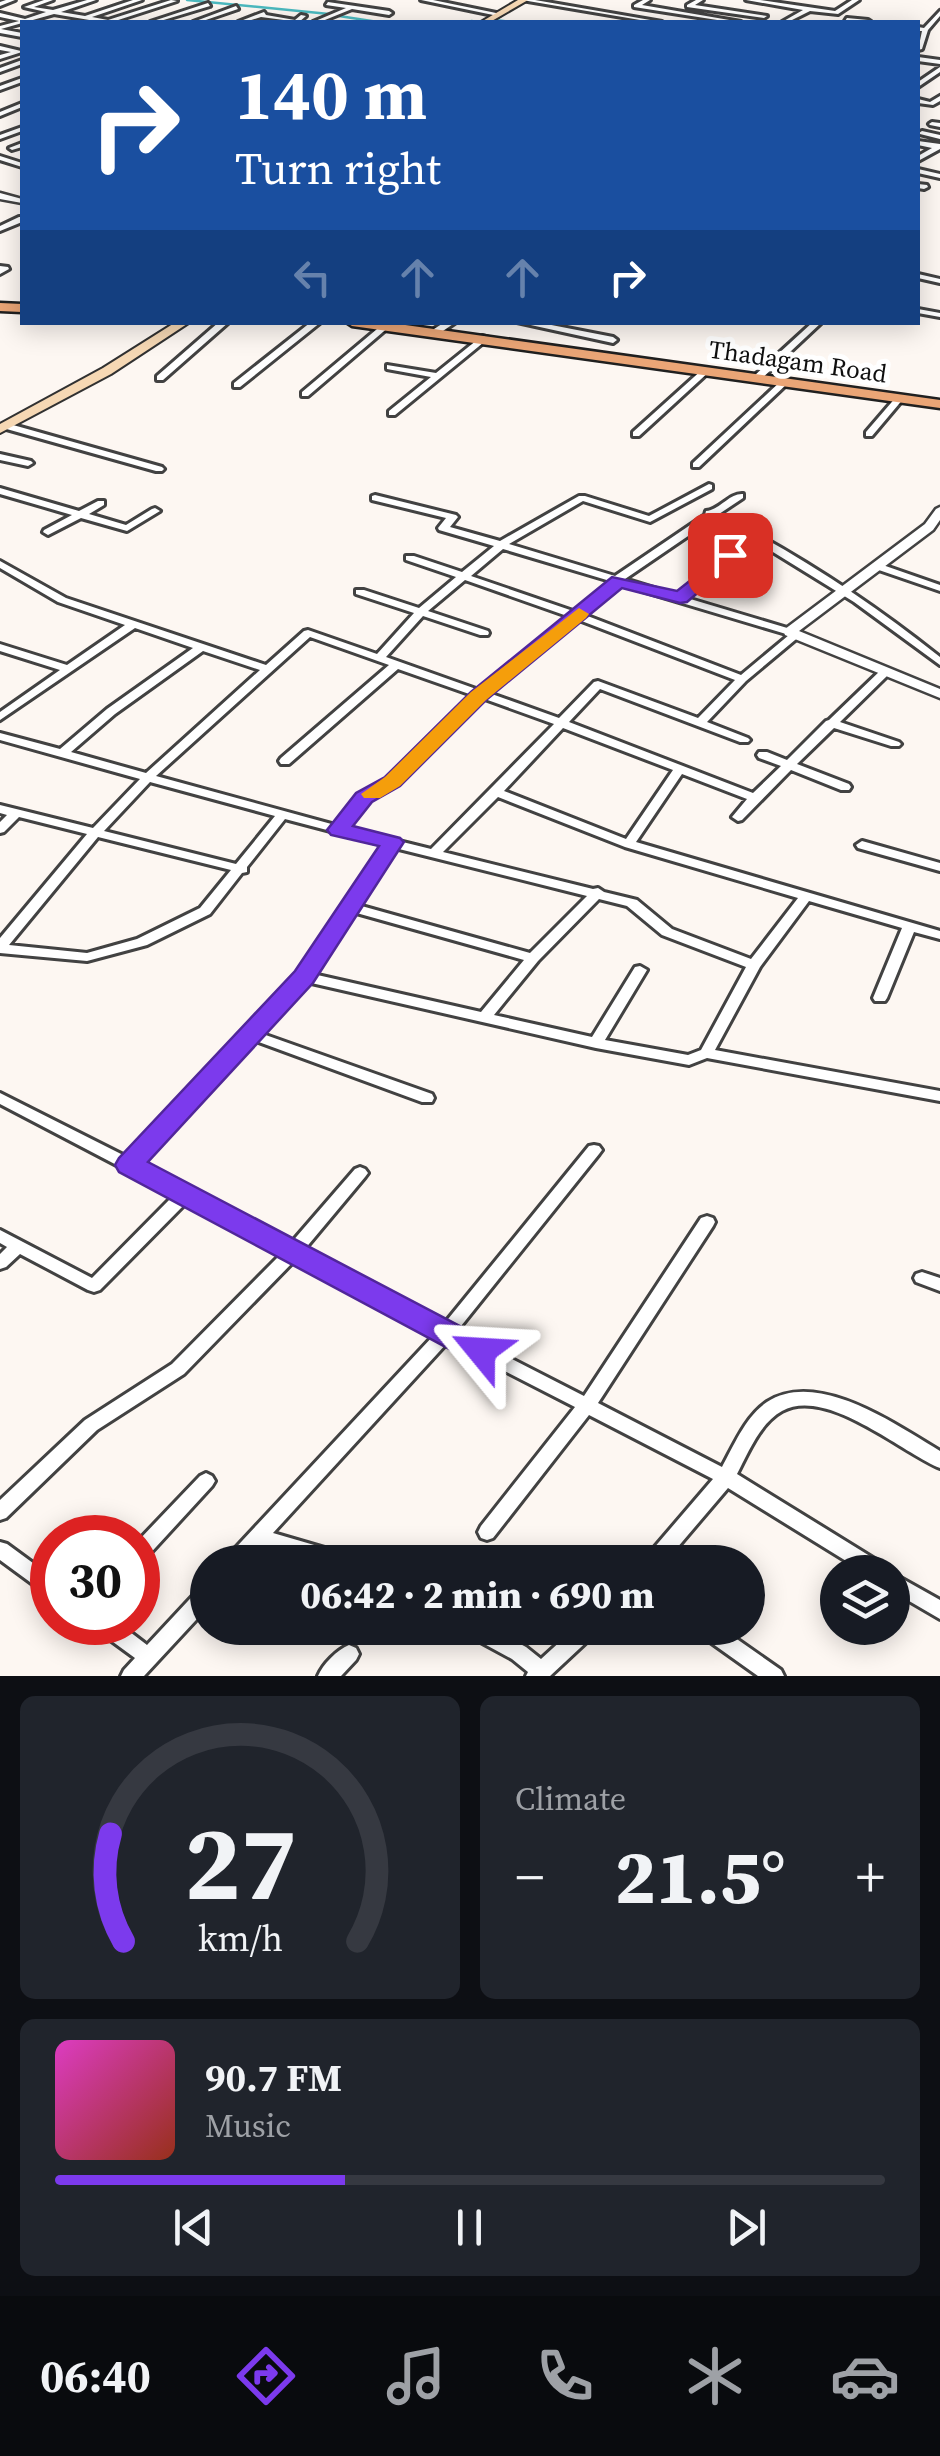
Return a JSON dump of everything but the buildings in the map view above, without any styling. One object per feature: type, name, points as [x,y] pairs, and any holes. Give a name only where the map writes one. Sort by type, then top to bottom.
[{"type":"main road","points":[[488,20],[524,0]]},
{"type":"main road","points":[[3,427],[180,325]]},
{"type":"main road","name":"Thadagam Road","points":[[378,325],[940,404]]},
{"type":"street","points":[[0,4],[12,0]]},
{"type":"street","points":[[50,0],[27,7],[96,20]]},
{"type":"street","points":[[0,15],[25,20],[93,0]]},
{"type":"street","points":[[84,18],[139,0]]},
{"type":"street","points":[[424,0],[502,11]]},
{"type":"street","points":[[460,0],[502,11]]},
{"type":"street","points":[[524,0],[642,20]]},
{"type":"street","points":[[647,0],[636,6],[725,20]]},
{"type":"street","points":[[658,20],[700,0]]},
{"type":"street","points":[[748,0],[836,13],[856,0]]},
{"type":"street","points":[[114,20],[174,1]]},
{"type":"street","points":[[159,20],[207,2]]},
{"type":"street","points":[[328,4],[389,14]]},
{"type":"street","points":[[689,6],[764,16]]},
{"type":"street","points":[[202,20],[236,8]]},
{"type":"street","points":[[321,20],[352,8]]},
{"type":"street","points":[[789,20],[809,9]]},
{"type":"street","points":[[190,10],[236,20]]},
{"type":"street","points":[[248,20],[271,11]]},
{"type":"street","points":[[920,39],[921,30],[940,13]]},
{"type":"street","points":[[259,15],[285,20]]},
{"type":"street","points":[[298,20],[303,16]]},
{"type":"street","points":[[0,48],[19,52],[0,58]]},
{"type":"street","points":[[920,82],[940,66]]},
{"type":"street","points":[[922,134],[940,136]]},
{"type":"street","points":[[12,148],[20,146]]},
{"type":"street","points":[[160,378],[222,325]]},
{"type":"street","points":[[238,385],[312,325]]},
{"type":"street","points":[[437,331],[447,325]]},
{"type":"street","points":[[536,325],[612,340]]},
{"type":"street","points":[[757,378],[815,325]]},
{"type":"street","points":[[305,394],[386,326]]},
{"type":"street","points":[[392,413],[484,338]]},
{"type":"street","points":[[390,367],[438,376]]},
{"type":"street","points":[[636,434],[708,370]]},
{"type":"street","points":[[696,465],[785,382]]},
{"type":"street","points":[[869,434],[900,398]]},
{"type":"street","points":[[3,427],[159,469]]},
{"type":"street","points":[[0,457],[28,464]]},
{"type":"street","points":[[379,658],[422,611],[501,545],[582,498],[650,518],[709,488]]},
{"type":"street","points":[[0,490],[127,528],[155,512]]},
{"type":"street","points":[[338,830],[364,798],[393,782],[478,696],[617,581],[740,496]]},
{"type":"street","points":[[375,498],[454,516],[443,528],[793,634],[940,694]]},
{"type":"street","points":[[48,532],[101,503]]},
{"type":"street","points":[[700,723],[793,634],[876,566],[934,529],[940,511]]},
{"type":"street","points":[[709,514],[755,536],[882,614],[940,662]]},
{"type":"street","points":[[680,598],[755,536]]},
{"type":"street","points":[[410,558],[578,616],[742,679]]},
{"type":"street","points":[[0,564],[62,600],[268,669]]},
{"type":"street","points":[[876,566],[940,588]]},
{"type":"street","points":[[360,592],[484,634]]},
{"type":"street","points":[[0,717],[133,624]]},
{"type":"street","points":[[0,948],[96,833],[148,778],[308,632],[559,722],[755,798]]},
{"type":"street","points":[[63,754],[79,735],[158,682],[202,646]]},
{"type":"street","points":[[0,647],[65,668]]},
{"type":"street","points":[[285,760],[396,665]]},
{"type":"street","points":[[738,817],[786,764],[886,672]]},
{"type":"street","points":[[434,853],[598,684],[744,740]]},
{"type":"street","points":[[830,723],[895,744]]},
{"type":"street","points":[[0,736],[338,830],[598,892],[632,903],[667,932],[754,965]]},
{"type":"street","points":[[763,756],[845,787]]},
{"type":"street","points":[[630,844],[680,768]]},
{"type":"street","points":[[496,792],[630,844],[940,935]]},
{"type":"street","points":[[0,809],[242,869]]},
{"type":"street","points":[[0,829],[16,813]]},
{"type":"street","points":[[0,948],[87,957],[142,942],[205,911],[284,814]]},
{"type":"street","points":[[129,1165],[304,977],[353,908],[392,842]]},
{"type":"street","points":[[862,845],[940,868]]},
{"type":"street","points":[[484,1020],[533,958],[598,892]]},
{"type":"street","points":[[706,1053],[754,965],[807,895]]},
{"type":"street","points":[[353,908],[533,958]]},
{"type":"street","points":[[880,998],[910,926]]},
{"type":"street","points":[[596,1043],[640,970]]},
{"type":"street","points":[[304,977],[596,1043],[689,1060],[706,1053],[940,1096]]},
{"type":"street","points":[[250,1034],[427,1098]]},
{"type":"street","points":[[0,1098],[726,1477],[852,1555]]},
{"type":"street","points":[[251,1545],[446,1334],[594,1150]]},
{"type":"street","points":[[0,1512],[90,1424],[178,1369],[294,1252],[360,1172]]},
{"type":"street","points":[[0,1236],[94,1286],[185,1194]]},
{"type":"street","points":[[487,1532],[586,1405],[708,1222]]},
{"type":"street","points":[[0,1263],[19,1246]]},
{"type":"street","points":[[922,1278],[940,1286]]},
{"type":"street","points":[[668,1545],[726,1477],[746,1441],[773,1406],[795,1396],[813,1396],[849,1411],[940,1460]]},
{"type":"street","points":[[160,1530],[206,1481]]},
{"type":"street","points":[[258,1538],[284,1545]]},
{"type":"street","points":[[0,1550],[30,1572]]},
{"type":"street","points":[[910,1592],[940,1610]]},
{"type":"street","points":[[131,1676],[190,1613]]},
{"type":"street","points":[[133,1645],[149,1657]]},
{"type":"street","points":[[505,1645],[520,1653],[538,1673],[569,1645]]},
{"type":"street","points":[[730,1645],[774,1676]]},
{"type":"street","points":[[328,1676],[349,1654]]},
{"type":"waterway","points":[[187,0],[329,14]]},
{"type":"waterway","points":[[339,16],[365,20]]},
{"type":"slow traffic","points":[[372,794],[393,782],[478,696],[579,614]]},
{"type":"route","points":[[481,1351],[129,1165],[304,977],[353,908],[392,842],[338,830],[364,798],[393,782],[478,696],[619,582],[680,598],[730,555]]}]
